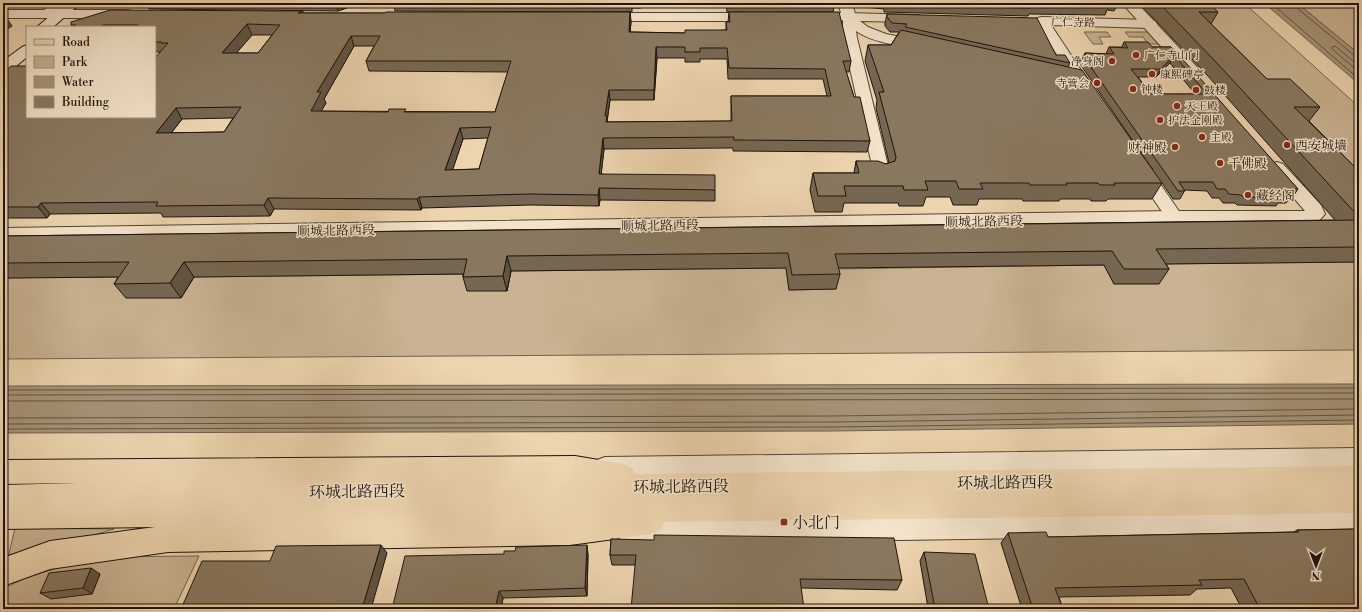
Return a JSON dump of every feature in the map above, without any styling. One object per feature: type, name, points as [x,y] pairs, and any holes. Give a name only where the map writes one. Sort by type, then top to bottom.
[{"type":"main road","points":[[3,472],[575,478],[681,476]]},
{"type":"main road","name":"环城北路西段","points":[[3,497],[575,478],[681,476],[1359,478]]},
{"type":"main road","name":"环城北路西段","points":[[3,516],[1359,500]]},
{"type":"main road","points":[[3,572],[50,554],[168,539],[570,532],[760,508]]},
{"type":"street","points":[[59,12],[84,3]]},
{"type":"street","points":[[1130,3],[1202,83]]},
{"type":"street","points":[[847,10],[854,24],[864,31],[933,48]]},
{"type":"street","points":[[847,10],[850,38],[882,174]]},
{"type":"street","points":[[794,17],[847,10],[926,18]]},
{"type":"street","points":[[54,26],[59,12]]},
{"type":"street","points":[[3,14],[59,12],[141,15]]},
{"type":"street","points":[[591,17],[771,17]]},
{"type":"street","points":[[1026,21],[1042,21]]},
{"type":"street","name":"广仁寺路","points":[[1042,21],[1150,24]]},
{"type":"street","name":"广仁寺路","points":[[1042,21],[1093,99]]},
{"type":"street","points":[[3,60],[26,42]]},
{"type":"street","points":[[3,69],[26,51]]},
{"type":"street","points":[[1065,77],[1080,81]]},
{"type":"street","name":"顺城北路西段","points":[[3,235],[1176,218],[1310,218],[1315,214],[1314,210],[1264,154]]},
{"type":"street","points":[[1134,159],[1176,218]]},
{"type":"street","points":[[681,476],[1359,458]]},
{"type":"street","points":[[570,532],[1359,521]]},
{"type":"green space","points":[[1168,3],[1244,3],[1359,107],[1359,198]]},
{"type":"green space","points":[[1297,3],[1359,3],[1359,54]]},
{"type":"green space","points":[[1084,32],[1107,32],[1111,37],[1099,37],[1103,44],[1093,44]]},
{"type":"green space","points":[[1125,32],[1149,32],[1159,44],[1148,44],[1143,37],[1129,37]]},
{"type":"green space","points":[[1359,262],[1359,350],[3,359],[3,278],[140,277],[181,298],[194,277],[471,274],[507,291],[511,271],[786,268],[789,290],[836,289],[832,269],[1104,265],[1114,284],[1146,264]]},
{"type":"green space","points":[[15,528],[114,529],[33,553],[8,558]]},
{"type":"green space","points":[[199,556],[174,609],[3,609],[3,589],[25,578],[94,557]]},
{"type":"water","points":[[1264,3],[1297,3],[1359,54],[1359,84]]},
{"type":"water","points":[[1359,384],[1359,424],[833,431],[3,433],[3,386]]},
{"type":"building","points":[[886,3],[1105,3],[1108,7],[1030,6],[1031,8],[886,5]]},
{"type":"building","points":[[1159,3],[1209,3],[1218,12],[1199,12],[1267,79],[1290,79],[1320,107],[1294,107],[1359,171],[1359,217],[1215,61]]},
{"type":"building","points":[[110,10],[303,11],[298,13],[630,12],[629,32],[685,33],[685,30],[727,30],[726,22],[730,22],[729,12],[839,12],[851,61],[843,61],[854,97],[860,97],[870,141],[734,140],[734,137],[603,138],[599,174],[715,175],[715,190],[599,188],[598,195],[529,194],[419,197],[417,199],[268,198],[264,205],[156,206],[158,202],[41,203],[38,207],[3,207],[3,73],[11,66],[26,66],[26,118],[156,118],[156,57],[168,43],[156,42],[156,26],[71,25],[71,22]],"holes":[[[247,24],[280,25],[258,53],[222,53]],[[351,36],[380,36],[366,61],[511,61],[495,112],[404,112],[406,109],[389,109],[388,112],[311,111],[321,92],[317,92]],[[656,47],[685,47],[685,52],[700,52],[700,48],[727,48],[729,68],[825,69],[831,96],[731,96],[732,121],[606,122],[607,116],[605,116],[609,90],[654,90]],[[241,107],[224,132],[156,133],[176,108]],[[491,127],[479,169],[445,170],[460,128]]]},
{"type":"building","points":[[887,14],[1037,18],[1056,55],[1065,55],[1070,63],[905,27],[907,24],[892,23],[887,17]]},
{"type":"building","points":[[901,30],[1082,70],[1162,183],[1114,183],[1115,185],[1100,185],[1098,183],[1066,183],[1067,185],[1030,185],[1029,183],[980,183],[983,189],[959,189],[956,181],[925,181],[928,190],[904,190],[903,186],[844,186],[846,196],[818,196],[813,173],[859,173],[856,161],[878,161],[886,164],[895,161],[896,157],[879,92],[884,92],[868,45],[891,45]]},
{"type":"building","points":[[1124,42],[1148,42],[1152,47],[1171,47],[1298,189],[1288,189],[1292,195],[1280,194],[1282,197],[1243,197],[1241,195],[1229,194],[1225,189],[1217,189],[1213,182],[1179,182],[1185,191],[1178,191],[1083,56],[1086,56],[1085,53],[1114,54],[1109,47],[1128,48]],"holes":[[[1174,55],[1207,94],[1151,94],[1131,69],[1161,69]]]},
{"type":"building","points":[[1359,220],[1359,247],[1156,249],[1169,269],[1124,269],[1112,251],[835,254],[840,274],[792,275],[788,253],[507,256],[503,276],[463,277],[467,259],[184,262],[170,283],[114,284],[129,262],[3,263],[3,236]]},
{"type":"building","points":[[1359,529],[1359,577],[1355,577],[1359,584],[1359,609],[1260,609],[1244,579],[1199,580],[1202,585],[1055,588],[1063,609],[1033,609],[1008,533],[1046,532],[1048,537],[1299,532],[1297,530]]},
{"type":"building","points":[[654,535],[894,538],[902,580],[800,579],[804,609],[631,609],[636,555],[610,555],[611,539],[654,540]]},
{"type":"building","points":[[381,545],[362,609],[181,609],[202,561],[270,561],[276,546]]},
{"type":"building","points":[[587,545],[585,588],[499,591],[495,609],[392,609],[405,556],[504,554],[504,551],[515,551],[516,547]]},
{"type":"building","points":[[924,552],[975,554],[989,609],[928,609],[927,608],[935,608]]},
{"type":"building","points":[[91,568],[83,588],[40,593],[49,573]]},
{"type":"place","name":"广仁寺山门","points":[[1136,55]]},
{"type":"place","name":"净身阁","points":[[1112,61]]},
{"type":"place","name":"康熙碑亭","points":[[1152,74]]},
{"type":"place","name":"寺管会","points":[[1097,83]]},
{"type":"place","name":"钟楼","points":[[1133,89]]},
{"type":"place","name":"鼓楼","points":[[1196,90]]},
{"type":"place","name":"天王殿","points":[[1177,106]]},
{"type":"place","name":"护法金刚殿","points":[[1160,120]]},
{"type":"place","name":"主殿","points":[[1202,137]]},
{"type":"place","name":"西安城墙","points":[[1287,145]]},
{"type":"place","name":"财神殿","points":[[1175,147]]},
{"type":"place","name":"千佛殿","points":[[1220,163]]},
{"type":"place","name":"藏经阁","points":[[1248,195]]},
{"type":"place","name":"小北门","points":[[784,522]]}]
